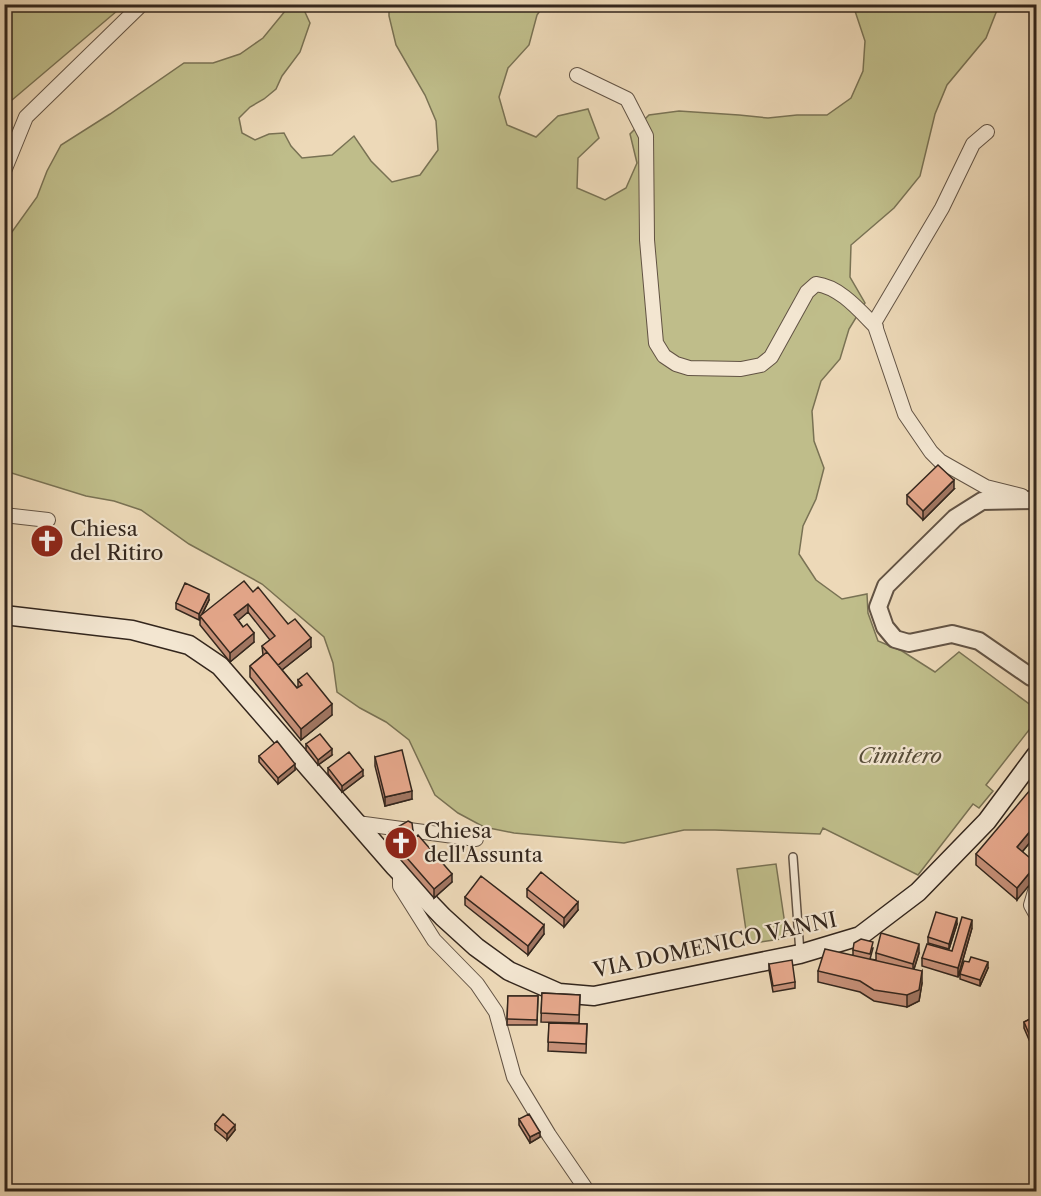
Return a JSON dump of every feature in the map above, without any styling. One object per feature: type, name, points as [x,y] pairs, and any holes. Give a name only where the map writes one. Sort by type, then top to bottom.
[{"type":"main road","name":"VIA DOMENICO VANNI","points":[[4,615],[132,630],[189,645],[220,666],[400,872],[476,947],[509,971],[559,993],[594,996],[800,954],[860,936],[918,892],[987,821],[1036,755]]},
{"type":"street","points":[[4,171],[26,117],[142,4]]},
{"type":"street","points":[[578,75],[627,99],[645,136],[647,240],[656,343],[664,356],[676,364],[689,368],[741,369],[761,365],[771,357],[807,292],[816,284],[825,285],[844,296],[876,327]]},
{"type":"street","points":[[987,132],[973,144],[942,208],[874,323],[905,414],[931,452],[940,461],[986,487],[1036,500]]},
{"type":"street","points":[[1035,680],[979,641],[952,634],[909,643],[895,639],[885,627],[878,607],[885,586],[955,518],[982,501],[1036,500]]},
{"type":"street","points":[[4,515],[48,520]]},
{"type":"street","points":[[357,823],[476,839]]},
{"type":"street","points":[[400,872],[400,886],[434,940],[477,984],[496,1012],[514,1077],[549,1135],[588,1191]]},
{"type":"street","points":[[1036,888],[1031,905],[1036,914]]},
{"type":"lane","points":[[793,856],[800,954]]},
{"type":"green space","points":[[5,4],[124,4],[124,5],[5,106]]},
{"type":"green space","name":"Cimitero","points":[[290,5],[306,5],[304,10],[310,23],[300,52],[282,76],[276,89],[250,107],[239,118],[242,133],[255,140],[269,134],[284,133],[291,146],[302,158],[332,155],[354,136],[371,161],[392,182],[420,175],[438,150],[436,121],[425,95],[396,45],[389,16],[389,5],[544,5],[537,15],[529,45],[508,68],[499,97],[507,125],[536,137],[558,116],[588,109],[599,138],[578,158],[577,188],[605,200],[626,188],[637,163],[630,134],[649,115],[679,111],[768,118],[827,115],[851,98],[863,71],[865,41],[853,5],[999,5],[986,38],[947,85],[935,114],[920,176],[894,208],[851,245],[850,277],[865,303],[849,329],[840,359],[821,381],[812,411],[814,441],[824,468],[816,499],[803,526],[799,554],[816,580],[842,599],[867,594],[868,613],[878,641],[902,651],[935,672],[959,652],[1036,709],[1036,721],[986,785],[993,791],[979,808],[973,804],[918,875],[823,828],[820,834],[684,830],[624,843],[514,833],[484,827],[458,813],[435,795],[409,740],[386,722],[337,692],[333,663],[324,637],[262,584],[189,544],[141,510],[5,471],[4,243],[37,197],[47,171],[61,145],[184,63],[213,63],[240,54],[263,38]]},
{"type":"green space","points":[[776,864],[787,938],[748,944],[737,869]]},
{"type":"building","points":[[938,465],[954,480],[923,511],[907,495]]},
{"type":"building","points":[[244,581],[253,592],[258,587],[288,624],[295,619],[311,638],[278,665],[262,646],[275,636],[248,604],[234,615],[243,627],[247,624],[254,633],[230,653],[200,616]]},
{"type":"building","points":[[185,583],[209,594],[199,614],[176,603]]},
{"type":"building","points":[[267,652],[297,688],[302,685],[298,680],[307,673],[332,704],[301,729],[250,666]]},
{"type":"building","points":[[320,734],[332,749],[318,760],[306,744]]},
{"type":"building","points":[[277,741],[295,764],[278,778],[259,756]]},
{"type":"building","points":[[402,750],[412,791],[385,797],[375,757]]},
{"type":"building","points":[[349,752],[363,770],[342,786],[328,768]]},
{"type":"building","points":[[1036,783],[1036,824],[1017,847],[1036,865],[1017,888],[976,854]]},
{"type":"building","points":[[408,821],[412,823],[413,831],[396,843],[389,832]]},
{"type":"building","points":[[418,835],[452,874],[434,889],[400,850]]},
{"type":"building","points":[[541,872],[578,902],[564,918],[527,889]]},
{"type":"building","points":[[481,876],[544,925],[528,946],[465,897]]},
{"type":"building","points":[[936,912],[957,918],[949,944],[928,937]]},
{"type":"building","points":[[962,917],[972,920],[958,968],[922,958],[927,944],[952,951]]},
{"type":"building","points":[[881,933],[919,944],[913,964],[876,953]]},
{"type":"building","points":[[861,939],[873,942],[870,954],[853,950],[854,943]]},
{"type":"building","points":[[825,949],[922,971],[919,990],[907,995],[874,990],[860,981],[818,971]]},
{"type":"building","points":[[971,957],[988,962],[980,980],[960,974],[964,961],[969,962]]},
{"type":"building","points":[[792,960],[795,982],[773,986],[769,964]]},
{"type":"building","points":[[542,993],[580,995],[579,1015],[541,1013]]},
{"type":"building","points":[[508,996],[538,996],[537,1020],[507,1019]]},
{"type":"building","points":[[1036,1016],[1036,1041],[1033,1043],[1024,1022]]},
{"type":"building","points":[[549,1023],[587,1024],[586,1044],[548,1042]]},
{"type":"building","points":[[223,1114],[235,1125],[227,1134],[215,1124]]},
{"type":"building","points":[[529,1114],[540,1132],[530,1137],[519,1119]]},
{"type":"place","name":"Chiesa del Ritiro","points":[[47,541]]},
{"type":"place","name":"Chiesa dell'Assunta","points":[[401,843]]}]
